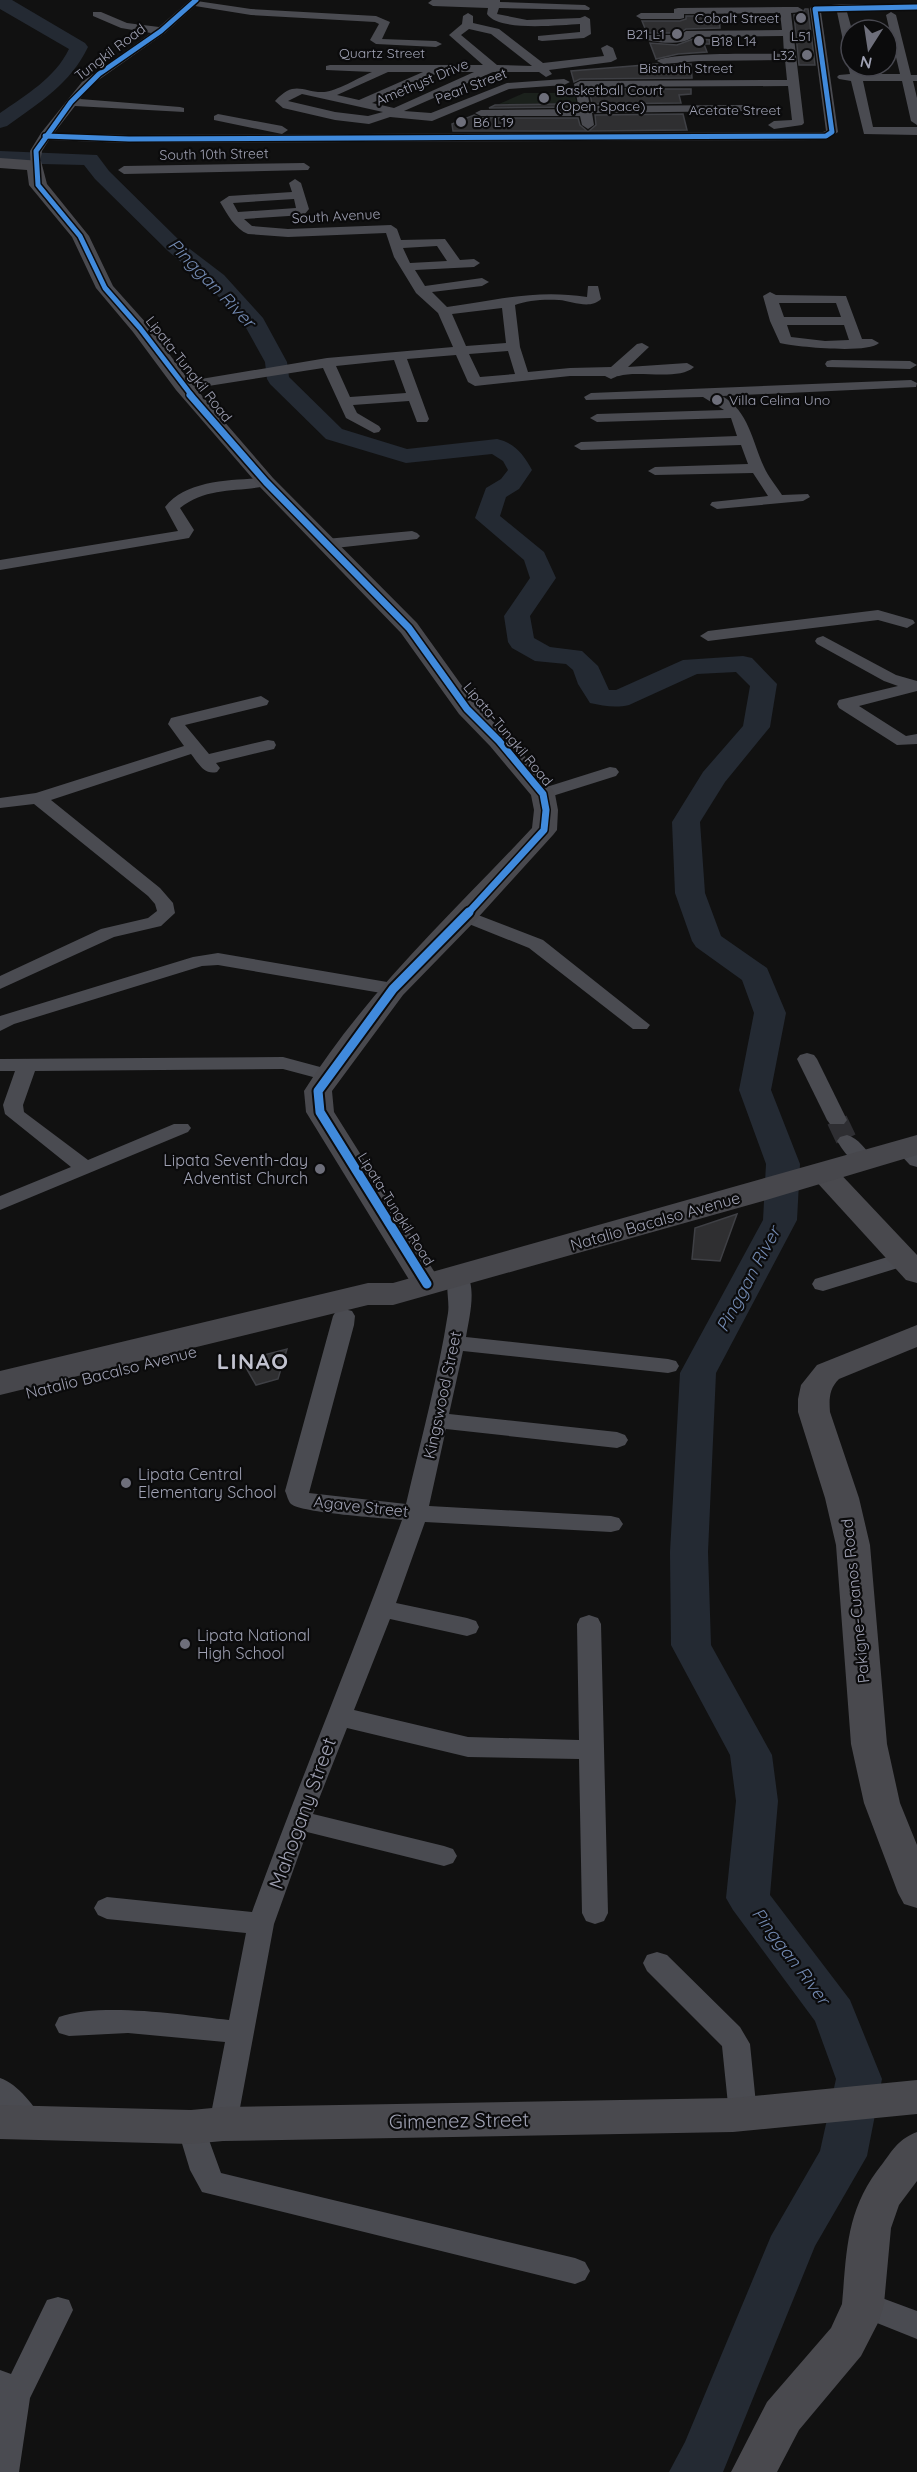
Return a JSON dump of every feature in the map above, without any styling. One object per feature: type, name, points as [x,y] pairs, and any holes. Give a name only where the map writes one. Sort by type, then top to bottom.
[{"type":"highway","name":"Natalio Bacalso Avenue","points":[[0,1383],[368,1294],[393,1294],[442,1281],[814,1175],[855,1151],[913,1151]]},
{"type":"highway","name":"Natalio Bacalso Avenue","points":[[0,1399],[344,1316],[374,1307],[393,1294]]},
{"type":"street","points":[[195,1],[251,12],[357,13],[385,22],[376,40],[380,42],[436,44]]},
{"type":"street","name":"Tungkil Road","points":[[35,160],[45,136],[71,102],[99,74],[161,31],[195,1]]},
{"type":"street","points":[[494,2],[492,14],[495,18],[508,21],[526,23],[585,21]]},
{"type":"street","points":[[434,3],[584,4],[586,34],[542,38]]},
{"type":"street","points":[[842,11],[917,7]]},
{"type":"street","points":[[794,83],[787,44],[817,8],[891,15],[917,14]]},
{"type":"street","points":[[481,113],[585,111],[747,121],[822,136],[831,134],[815,10]]},
{"type":"street","points":[[842,11],[844,18]]},
{"type":"street","points":[[97,14],[125,26],[161,31]]},
{"type":"street","points":[[891,15],[911,78],[917,120]]},
{"type":"street","points":[[493,68],[454,35],[468,20],[495,31],[542,68],[552,82]]},
{"type":"street","name":"Cobalt Street","points":[[684,31],[645,22],[684,31],[787,44]]},
{"type":"street","points":[[654,50],[684,31],[787,44]]},
{"type":"street","points":[[684,31],[787,44]]},
{"type":"street","points":[[661,83],[660,65],[684,31]]},
{"type":"street","points":[[684,31],[702,83]]},
{"type":"street","name":"Quartz Street","points":[[334,72],[392,68],[542,68],[611,59],[607,48]]},
{"type":"street","points":[[561,52],[577,62]]},
{"type":"street","points":[[328,95],[392,68]]},
{"type":"street","points":[[362,103],[442,68]]},
{"type":"street","name":"Amethyst Drive","points":[[328,95],[302,91],[291,94],[281,101],[281,104],[364,120],[392,112],[493,68]]},
{"type":"street","points":[[622,68],[625,84]]},
{"type":"street","points":[[589,69],[592,84]]},
{"type":"street","points":[[825,77],[839,75]]},
{"type":"street","points":[[857,78],[868,131],[917,131]]},
{"type":"street","name":"Pearl Street","points":[[392,112],[438,116],[507,86],[564,82]]},
{"type":"street","name":"Bismuth Street","points":[[580,91],[592,84],[702,83],[744,89],[794,83]]},
{"type":"street","name":"Acetate Street","points":[[456,127],[747,121],[798,123],[794,83]]},
{"type":"street","points":[[588,125],[580,91],[744,89],[747,121]]},
{"type":"street","points":[[328,95],[392,112]]},
{"type":"street","points":[[71,102],[180,110]]},
{"type":"street","points":[[233,107],[214,121],[287,127],[269,139]]},
{"type":"street","points":[[235,134],[264,114]]},
{"type":"street","points":[[301,138],[335,116]]},
{"type":"street","points":[[45,136],[269,139],[747,121]]},
{"type":"street","points":[[0,163],[35,160]]},
{"type":"street","name":"Lipata-Tungkil Road","points":[[35,160],[38,185],[80,236],[105,288],[140,328],[183,386],[266,482],[409,628],[467,709],[499,741],[543,794],[546,810],[544,830],[465,916],[393,989],[318,1091],[320,1112],[442,1281]]},
{"type":"street","name":"South 10th Street","points":[[124,170],[241,183],[290,168],[304,167]]},
{"type":"street","points":[[290,168],[303,209],[300,212],[234,216],[226,201],[241,183],[298,195]]},
{"type":"street","points":[[284,214],[288,234]]},
{"type":"street","name":"South Avenue","points":[[234,216],[248,231],[288,234],[331,227],[380,225],[392,230],[400,257],[406,267],[422,290],[444,311],[475,382],[523,378]]},
{"type":"street","points":[[397,244],[441,242],[456,264]]},
{"type":"street","points":[[406,267],[474,263]]},
{"type":"street","points":[[422,290],[482,282]]},
{"type":"street","points":[[444,311],[508,303],[520,298],[558,296],[592,301],[593,289]]},
{"type":"street","points":[[857,343],[840,299],[770,298],[785,340],[825,345],[857,343],[872,342]]},
{"type":"street","points":[[508,303],[513,347],[523,378],[570,369],[614,372],[687,367]]},
{"type":"street","points":[[777,321],[849,321]]},
{"type":"street","points":[[825,345],[840,385]]},
{"type":"street","points":[[183,386],[267,370],[327,362],[513,347]]},
{"type":"street","points":[[591,397],[642,347]]},
{"type":"street","points":[[591,397],[840,385],[912,387],[909,348]]},
{"type":"street","points":[[681,353],[687,367],[706,393],[725,403],[736,414],[757,468],[777,499]]},
{"type":"street","points":[[399,355],[422,419]]},
{"type":"street","points":[[327,362],[351,415],[374,429]]},
{"type":"street","points":[[832,364],[910,364]]},
{"type":"street","points":[[345,401],[413,397]]},
{"type":"street","points":[[591,397],[602,444]]},
{"type":"street","points":[[597,418],[736,414]]},
{"type":"street","points":[[581,446],[746,440]]},
{"type":"street","points":[[646,444],[655,477],[696,471],[757,468]]},
{"type":"street","points":[[696,471],[713,501],[803,497]]},
{"type":"street","points":[[0,565],[184,535],[186,530],[172,507],[187,495],[216,486],[266,482]]},
{"type":"street","points":[[326,544],[412,536]]},
{"type":"street","points":[[708,636],[861,616],[888,617],[914,626]]},
{"type":"street","points":[[823,641],[890,678],[915,683]]},
{"type":"street","points":[[915,683],[845,704],[903,741],[917,739]]},
{"type":"street","points":[[203,758],[176,724],[177,722],[261,701]]},
{"type":"street","points":[[0,803],[38,798],[203,758],[268,745]]},
{"type":"street","points":[[543,794],[610,772]]},
{"type":"street","points":[[0,983],[108,933],[154,922],[166,913],[164,903],[154,892],[38,798]]},
{"type":"street","points":[[465,916],[536,944],[640,1025]]},
{"type":"street","points":[[0,1025],[7,1020],[200,961],[234,961],[393,989]]},
{"type":"street","points":[[807,1059],[837,1120]]},
{"type":"street","points":[[0,1065],[283,1063],[328,1075]]},
{"type":"street","points":[[27,1065],[13,1105],[15,1114],[84,1167]]},
{"type":"street","points":[[0,1204],[181,1128]]},
{"type":"street","points":[[814,1175],[910,1266]]},
{"type":"street","points":[[823,1284],[910,1266]]},
{"type":"street","name":"Kingswood Street","points":[[416,1513],[438,1420],[460,1304],[442,1281]]},
{"type":"street","name":"Agave Street","points":[[344,1316],[344,1325],[297,1491],[299,1497],[306,1501],[416,1513],[611,1524]]},
{"type":"street","name":"Pakigne-Cuanos Road","points":[[917,1335],[828,1372],[817,1382],[812,1397],[814,1412],[850,1524],[869,1744],[882,1803],[917,1893]]},
{"type":"street","points":[[454,1343],[668,1366]]},
{"type":"street","points":[[438,1420],[617,1440]]},
{"type":"street","name":"Mahogany Street","points":[[207,2125],[240,2032],[261,1924],[298,1820],[382,1609],[416,1513]]},
{"type":"street","points":[[382,1609],[468,1627]]},
{"type":"street","points":[[589,1624],[595,1914]]},
{"type":"street","points":[[338,1716],[468,1747],[592,1750]]},
{"type":"street","points":[[298,1820],[444,1856]]},
{"type":"street","points":[[107,1908],[261,1924]]},
{"type":"street","points":[[657,1963],[730,2035],[736,2044],[743,2114]]},
{"type":"street","points":[[69,2025],[128,2022],[240,2032]]},
{"type":"street","points":[[0,2090],[15,2123]]},
{"type":"street","name":"Gimenez Street","points":[[15,2123],[207,2125],[743,2114],[917,2097]]},
{"type":"street","points":[[207,2125],[204,2170],[212,2183],[575,2271]]},
{"type":"street","points":[[757,2470],[783,2416],[846,2342],[858,2321],[863,2304],[870,2228],[881,2196],[914,2157]]},
{"type":"street","points":[[863,2304],[917,2325]]},
{"type":"street","points":[[3,2472],[8,2391],[58,2310]]},
{"type":"shaded area","name":"Basketball Court (Open Space)","points":[[524,93],[574,93],[577,103],[499,104]]},
{"type":"building","points":[[805,9],[808,9],[815,65],[799,65],[794,15],[802,14]]},
{"type":"building","points":[[686,16],[719,16],[720,28],[686,29],[680,33],[647,33],[642,21],[680,21],[686,19]]},
{"type":"building","points":[[693,39],[715,40],[709,40],[710,44],[704,44],[707,52],[678,54],[656,59],[650,43],[677,45]]},
{"type":"building","points":[[657,64],[663,66],[691,64],[692,78],[580,79],[574,82],[571,71]]},
{"type":"building","points":[[589,89],[691,89],[691,94],[679,95],[681,103],[592,104]]},
{"type":"building","points":[[576,104],[576,107],[489,108],[495,105]]},
{"type":"building","points":[[683,114],[687,130],[589,131],[596,125],[595,115]]},
{"type":"building","points":[[474,115],[481,118],[578,118],[580,125],[587,131],[453,131],[452,124]]},
{"type":"building","points":[[737,1214],[720,1261],[692,1259],[695,1228]]},
{"type":"building","points":[[287,1349],[278,1379],[256,1385],[245,1366],[261,1362],[260,1356]]},
{"type":"waterway","name":"Pinggan River","points":[[0,122],[56,80],[73,59],[79,47],[4,4],[3,0]]},
{"type":"waterway","name":"Pinggan River","points":[[0,157],[90,159],[102,175],[175,247],[216,280],[255,323],[276,362],[278,379],[334,434],[406,456],[497,446],[513,457],[520,470],[510,484],[495,493],[487,518],[535,557],[543,578],[517,616],[521,642],[544,655],[573,657],[585,666],[591,684],[600,697],[619,699],[692,666],[743,664],[764,684],[756,727],[713,778],[686,822],[690,893],[707,941],[756,975],[770,1013],[755,1090],[783,1164],[780,1220],[698,1373],[689,1552],[691,1645],[751,1755],[757,1801],[748,1898],[834,2013],[859,2079],[843,2156],[795,2236],[704,2457],[695,2472]]},
{"type":"tunnel","points":[[837,1120],[847,1141]]},
{"type":"cycle path","points":[[196,0],[161,31],[99,74],[71,102],[36,151],[38,185],[80,236],[105,288],[140,328],[183,386],[266,482],[409,628],[467,709],[499,741],[543,794],[546,810],[544,830],[465,916],[393,989],[318,1091],[320,1112],[427,1284]]},
{"type":"cycle path","points":[[45,136],[129,139],[826,136],[832,132],[815,9],[917,7]]},
{"type":"place","name":"L51","points":[[801,18]]},
{"type":"place","name":"B21 L1","points":[[677,34]]},
{"type":"place","name":"B18 L14","points":[[699,41]]},
{"type":"place","name":"L32","points":[[807,55]]},
{"type":"place","name":"Basketball Court (Open Space)","points":[[544,98]]},
{"type":"place","name":"B6 L19","points":[[461,122]]},
{"type":"place","name":"Villa Celina Uno","points":[[717,400]]},
{"type":"place","name":"Lipata Seventh-day Adventist Church","points":[[320,1169]]},
{"type":"place","name":"Lipata Central Elementary School","points":[[126,1483]]},
{"type":"place","name":"Lipata National High School","points":[[185,1644]]},
{"type":"district","name":"LINAO","points":[[253,1361]]}]
